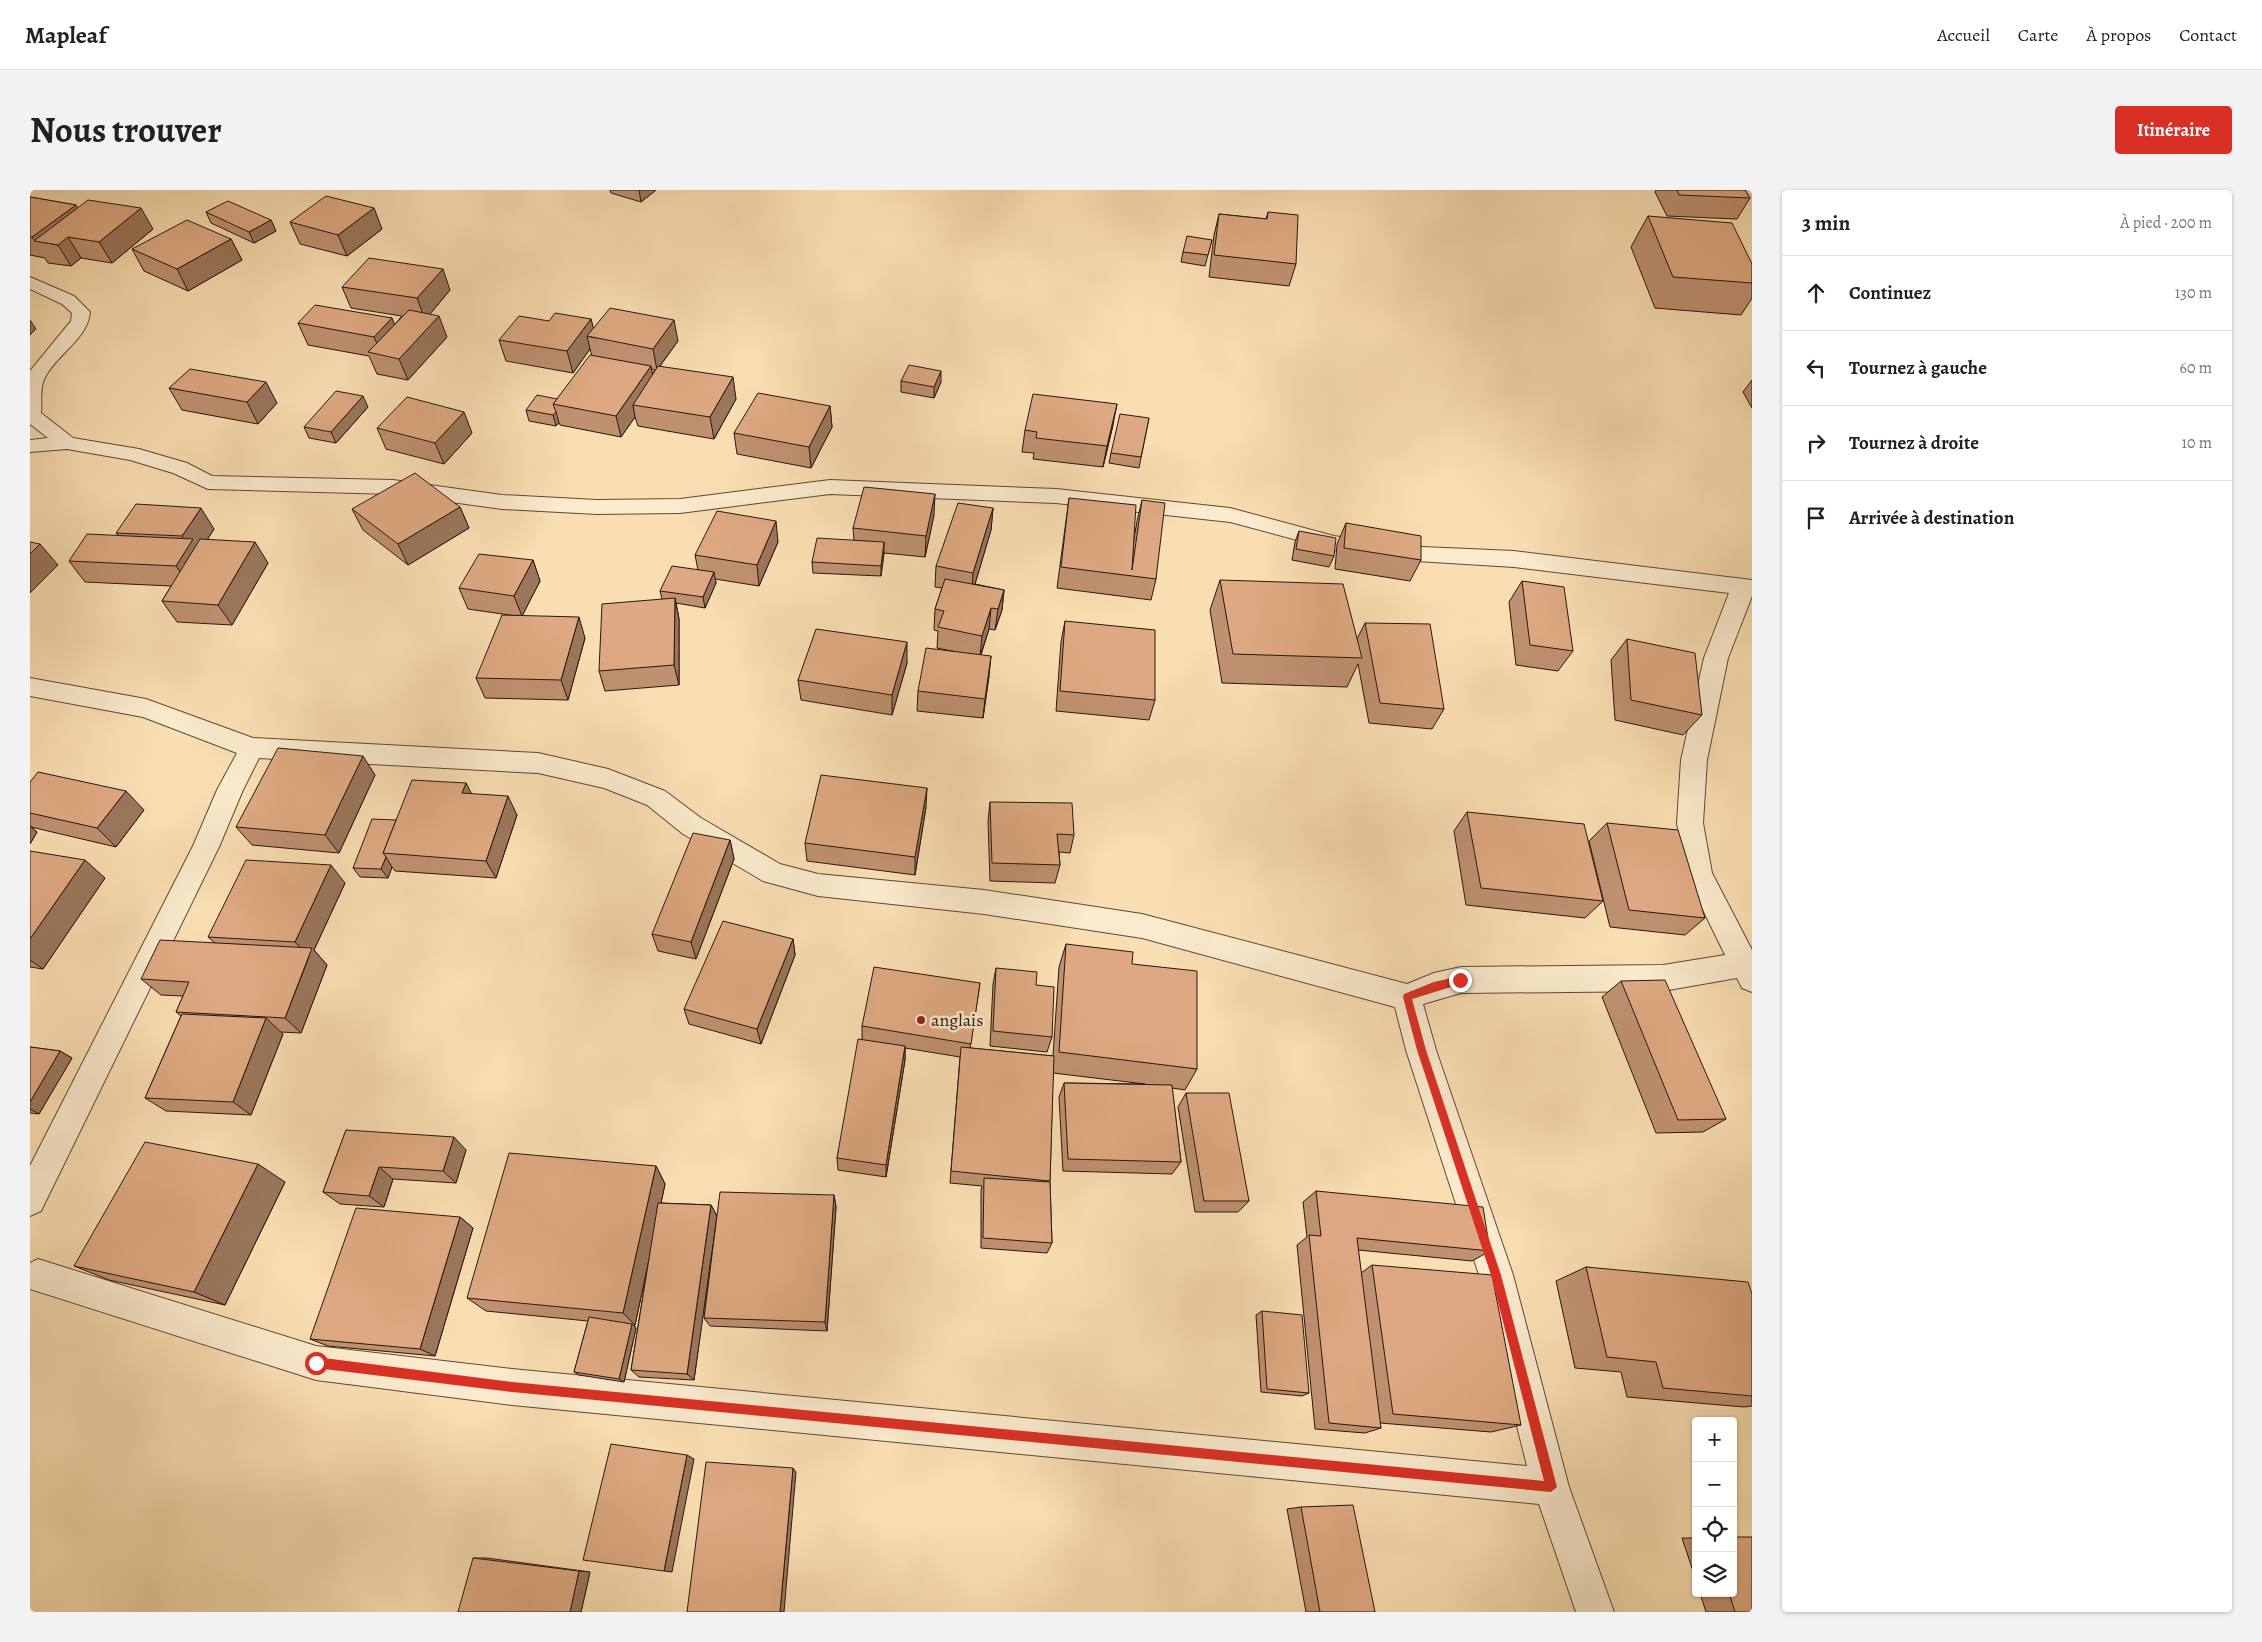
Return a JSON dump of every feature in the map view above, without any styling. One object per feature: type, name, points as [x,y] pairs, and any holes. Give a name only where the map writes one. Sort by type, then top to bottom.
[{"type":"street","points":[[30,282],[42,286],[68,300],[81,312],[80,322],[43,365],[33,383],[31,416],[67,443]]},
{"type":"street","points":[[30,446],[67,443],[132,454],[180,468],[208,482],[393,487],[502,502],[597,507],[680,506],[830,487],[1010,494],[1105,500],[1230,515],[1288,529],[1334,544],[1400,553],[1514,559],[1748,587],[1714,667],[1694,760],[1690,823],[1699,873],[1748,971],[1663,978],[1460,980],[1434,986],[1407,997],[1142,926],[984,902],[818,885],[773,873],[692,826],[656,798],[608,779],[547,765],[336,751],[252,748],[146,708],[30,687]]},
{"type":"street","points":[[30,1200],[201,856],[230,790],[252,748]]},
{"type":"street","points":[[1407,997],[1422,1050],[1496,1275],[1551,1487],[1595,1612]]},
{"type":"street","points":[[32,1282],[316,1363],[512,1387],[1551,1487]]},
{"type":"building","points":[[1677,190],[1745,190],[1750,198],[1679,195]]},
{"type":"building","points":[[326,196],[374,208],[338,235],[290,222]]},
{"type":"building","points":[[30,197],[76,205],[32,237],[30,236]]},
{"type":"building","points":[[88,200],[141,208],[99,242],[68,237],[58,245],[34,241]]},
{"type":"building","points":[[228,201],[271,220],[249,232],[206,212]]},
{"type":"building","points":[[1268,212],[1298,215],[1296,264],[1214,255],[1219,214],[1267,219]]},
{"type":"building","points":[[1648,216],[1732,223],[1752,264],[1752,283],[1673,277]]},
{"type":"building","points":[[187,220],[231,239],[177,269],[132,249]]},
{"type":"building","points":[[1187,236],[1212,240],[1208,255],[1183,252]]},
{"type":"building","points":[[369,258],[443,269],[417,298],[342,287]]},
{"type":"building","points":[[315,305],[392,318],[374,337],[298,323]]},
{"type":"building","points":[[610,308],[674,320],[653,349],[587,336]]},
{"type":"building","points":[[409,310],[439,316],[399,359],[368,352]]},
{"type":"building","points":[[555,313],[591,319],[567,351],[499,340],[519,316],[549,321]]},
{"type":"building","points":[[590,355],[651,366],[616,416],[553,404]]},
{"type":"building","points":[[909,365],[941,371],[934,387],[901,381]]},
{"type":"building","points":[[658,366],[733,377],[710,417],[633,405]]},
{"type":"building","points":[[190,369],[266,382],[247,402],[169,388]]},
{"type":"building","points":[[336,391],[363,396],[331,432],[304,427]]},
{"type":"building","points":[[758,393],[830,406],[809,447],[734,433]]},
{"type":"building","points":[[1033,394],[1117,404],[1107,446],[1036,438],[1037,432],[1025,430]]},
{"type":"building","points":[[537,395],[557,399],[553,404],[556,412],[553,415],[526,410]]},
{"type":"building","points":[[407,397],[464,412],[435,443],[377,428]]},
{"type":"building","points":[[1120,414],[1149,418],[1141,457],[1111,453]]},
{"type":"building","points":[[415,473],[460,507],[398,544],[352,509]]},
{"type":"building","points":[[864,487],[935,494],[926,536],[853,528]]},
{"type":"building","points":[[1069,498],[1136,505],[1132,570],[1142,500],[1165,503],[1156,579],[1061,567]]},
{"type":"building","points":[[958,503],[993,508],[973,573],[936,566]]},
{"type":"building","points":[[136,504],[201,508],[182,536],[116,533]]},
{"type":"building","points":[[717,511],[776,521],[757,565],[695,555]]},
{"type":"building","points":[[1346,523],[1421,536],[1421,560],[1344,548]]},
{"type":"building","points":[[1299,531],[1336,538],[1334,556],[1296,549]]},
{"type":"building","points":[[87,534],[193,539],[176,566],[69,561]]},
{"type":"building","points":[[817,538],[884,542],[881,566],[812,562]]},
{"type":"building","points":[[200,539],[255,542],[218,605],[162,601]]},
{"type":"building","points":[[30,542],[40,544],[30,554]]},
{"type":"building","points":[[479,554],[533,560],[514,596],[459,588]]},
{"type":"building","points":[[672,566],[714,572],[703,597],[660,591]]},
{"type":"building","points":[[945,579],[1004,590],[998,609],[991,608],[982,636],[938,627],[944,611],[935,609]]},
{"type":"building","points":[[1220,580],[1343,584],[1362,658],[1233,654]]},
{"type":"building","points":[[1522,581],[1564,587],[1573,651],[1530,645]]},
{"type":"building","points":[[675,598],[674,665],[599,671],[602,604]]},
{"type":"building","points":[[502,615],[579,617],[561,680],[476,678]]},
{"type":"building","points":[[1065,621],[1155,630],[1155,700],[1060,691]]},
{"type":"building","points":[[1365,623],[1430,624],[1444,709],[1380,703]]},
{"type":"building","points":[[816,629],[907,642],[892,695],[798,680]]},
{"type":"building","points":[[1627,639],[1695,653],[1702,715],[1631,700]]},
{"type":"building","points":[[926,648],[991,656],[985,699],[918,691]]},
{"type":"building","points":[[278,748],[363,756],[325,835],[236,827]]},
{"type":"building","points":[[38,772],[126,791],[97,828],[30,813],[30,782]]},
{"type":"building","points":[[821,775],[927,788],[915,857],[805,843]]},
{"type":"building","points":[[412,780],[466,783],[462,793],[508,796],[486,861],[383,853]]},
{"type":"building","points":[[990,802],[1072,803],[1074,835],[1057,834],[1060,865],[992,863]]},
{"type":"building","points":[[1467,812],[1584,824],[1603,901],[1481,888]]},
{"type":"building","points":[[372,819],[396,820],[383,853],[386,857],[381,869],[353,868]]},
{"type":"building","points":[[1607,823],[1678,830],[1705,918],[1629,910]]},
{"type":"building","points":[[693,833],[730,840],[691,942],[652,934]]},
{"type":"building","points":[[30,851],[85,860],[30,939]]},
{"type":"building","points":[[246,860],[331,865],[295,942],[208,937]]},
{"type":"building","points":[[723,921],[793,939],[757,1029],[684,1009]]},
{"type":"building","points":[[160,940],[312,948],[285,1018],[176,1012],[189,982],[141,979]]},
{"type":"building","points":[[1066,944],[1133,952],[1132,964],[1197,971],[1197,1069],[1059,1052]]},
{"type":"building","name":"anglais","points":[[874,967],[980,983],[971,1044],[862,1026]]},
{"type":"building","points":[[996,968],[1037,972],[1036,985],[1054,987],[1052,1037],[993,1031]]},
{"type":"building","points":[[1665,980],[1726,1119],[1678,1120],[1621,981]]},
{"type":"building","points":[[182,1014],[266,1018],[233,1102],[145,1098]]},
{"type":"building","points":[[858,1039],[905,1046],[886,1165],[837,1158]]},
{"type":"building","points":[[30,1047],[60,1051],[30,1102]]},
{"type":"building","points":[[961,1047],[1054,1056],[1050,1181],[951,1171]]},
{"type":"building","points":[[1064,1083],[1172,1085],[1181,1162],[1068,1159]]},
{"type":"building","points":[[1186,1093],[1229,1093],[1249,1201],[1204,1201]]},
{"type":"building","points":[[346,1130],[454,1137],[443,1171],[379,1167],[369,1196],[323,1192]]},
{"type":"building","points":[[145,1142],[258,1164],[194,1292],[74,1266]]},
{"type":"building","points":[[509,1153],[656,1166],[623,1313],[467,1298]]},
{"type":"building","points":[[984,1178],[1050,1182],[1052,1243],[983,1238]]},
{"type":"building","points":[[1316,1191],[1483,1207],[1490,1251],[1357,1238],[1381,1428],[1329,1423],[1309,1235],[1321,1236]]},
{"type":"building","points":[[720,1192],[834,1195],[825,1322],[704,1318]]},
{"type":"building","points":[[658,1203],[711,1205],[687,1374],[631,1370]]},
{"type":"building","points":[[356,1208],[460,1217],[420,1349],[310,1339]]},
{"type":"building","points":[[1372,1265],[1492,1275],[1521,1425],[1393,1414]]},
{"type":"building","points":[[1586,1267],[1748,1282],[1752,1294],[1752,1396],[1663,1388],[1656,1362],[1607,1357]]},
{"type":"building","points":[[1262,1311],[1302,1315],[1309,1393],[1267,1389]]},
{"type":"building","points":[[589,1317],[632,1324],[619,1379],[574,1372]]},
{"type":"building","points":[[611,1444],[687,1455],[664,1571],[583,1560]]},
{"type":"building","points":[[706,1462],[793,1468],[780,1612],[687,1612]]},
{"type":"building","points":[[1353,1505],[1375,1612],[1320,1612],[1301,1507]]},
{"type":"building","points":[[1737,1537],[1752,1537],[1752,1612],[1735,1612],[1730,1597],[1737,1597]]},
{"type":"building","points":[[473,1558],[579,1571],[570,1612],[458,1612]]},
{"type":"place","name":"anglais","points":[[921,1020]]},
{"type":"route","points":[[316,1363],[512,1387],[1551,1487],[1496,1275],[1422,1050],[1407,997],[1434,986],[1460,980]]}]
